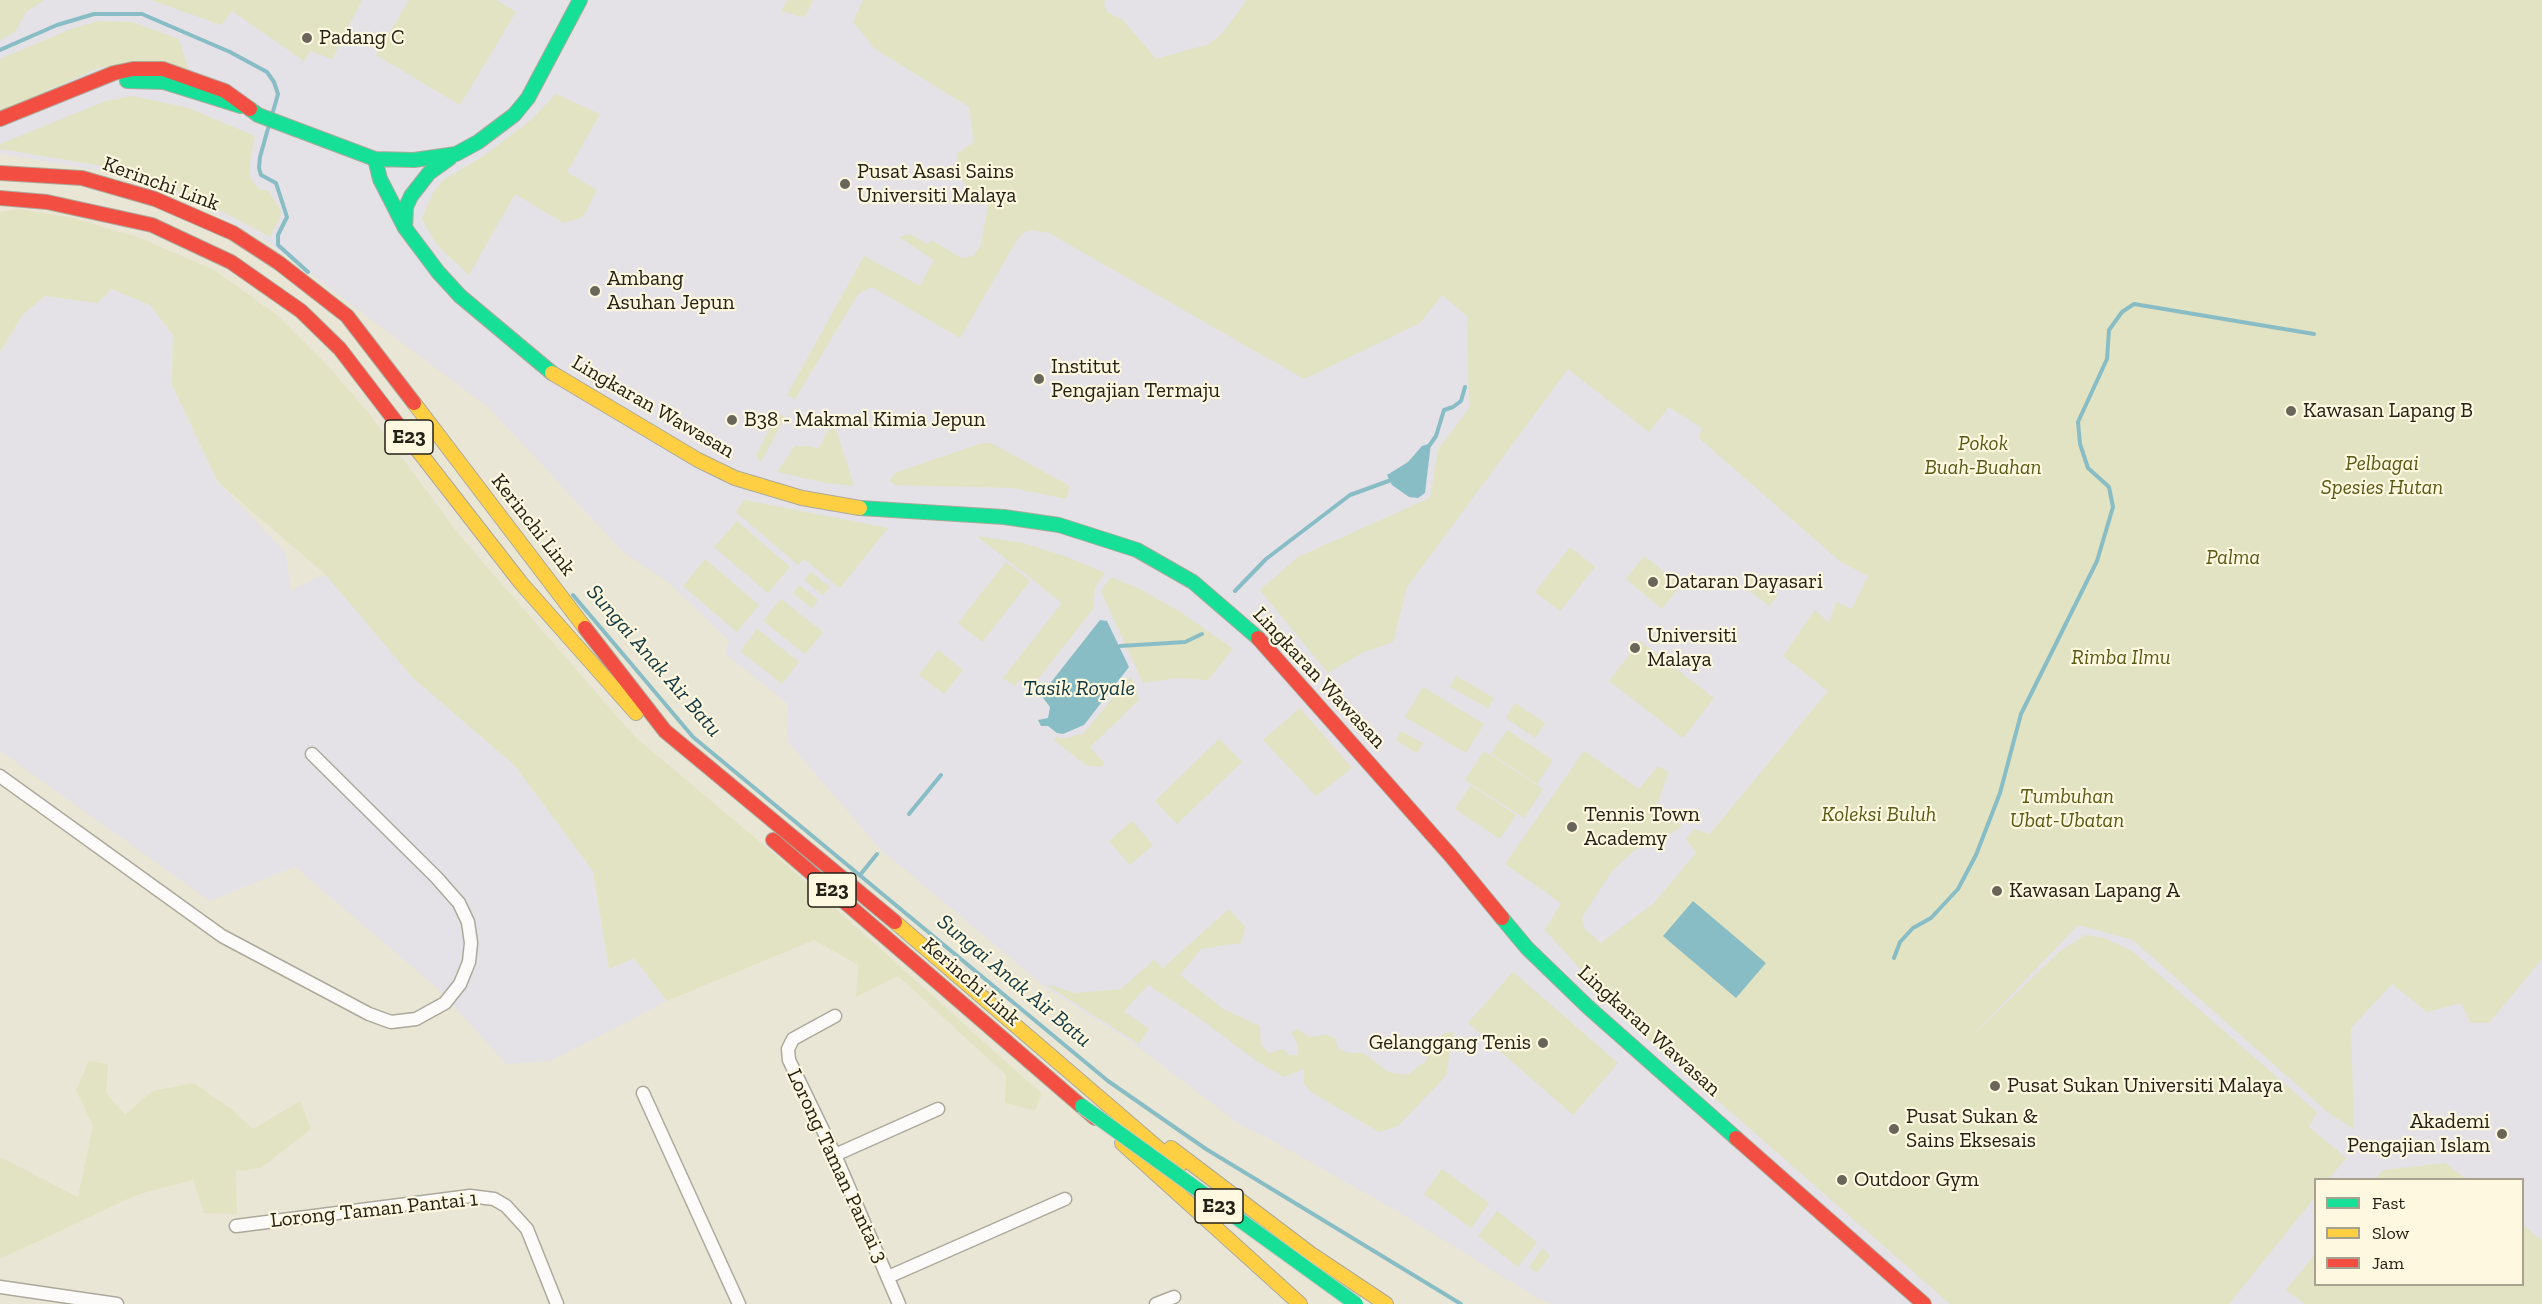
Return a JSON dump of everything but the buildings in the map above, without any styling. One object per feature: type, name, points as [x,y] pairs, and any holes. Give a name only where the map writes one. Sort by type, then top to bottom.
[{"type":"main road","points":[[405,228],[406,207],[411,196],[429,174],[456,154],[500,128],[521,107],[543,73],[580,0]]},
{"type":"main road","points":[[0,119],[114,73],[133,69],[164,69],[225,91],[258,115],[375,159],[414,160],[456,154]]},
{"type":"main road","points":[[0,129],[98,88],[132,80],[164,82],[244,107]]},
{"type":"main road","name":"Lingkaran Wawasan","points":[[375,159],[380,179],[405,228],[438,272],[460,296],[552,373],[698,460],[735,478],[802,498],[854,508],[1004,516],[1059,525],[1137,550],[1193,582],[1264,644],[1444,849],[1527,948],[1588,1007],[1924,1304]]},
{"type":"main road","name":"Kerinchi Link","points":[[0,173],[82,178],[155,200],[233,233],[279,263],[347,316],[665,731],[1096,1093]]},
{"type":"main road","name":"Kerinchi Link","points":[[0,198],[47,202],[152,225],[231,262],[301,311],[340,349],[521,583],[591,665],[664,743],[746,816]]},
{"type":"main road","name":"Kerinchi Link","points":[[763,831],[1082,1106]]},
{"type":"main road","name":"E23","points":[[1096,1093],[1270,1243],[1310,1282],[1340,1304]]},
{"type":"main road","name":"E23","points":[[1096,1093],[1243,1200],[1311,1254],[1386,1304]]},
{"type":"main road","name":"E23","points":[[1082,1106],[1161,1181],[1300,1304]]},
{"type":"main road","name":"E23","points":[[1082,1106],[1356,1304]]},
{"type":"street","points":[[0,776],[222,936],[369,1014],[391,1022],[416,1019],[445,1003],[460,984],[469,962],[471,943],[468,922],[459,903],[437,878],[312,754]]},
{"type":"street","name":"Lorong Taman Pantai 3","points":[[835,1016],[793,1039],[788,1049],[789,1060],[835,1155],[899,1304]]},
{"type":"street","points":[[643,1093],[739,1304]]},
{"type":"street","points":[[835,1155],[938,1109]]},
{"type":"street","name":"Lorong Taman Pantai 1","points":[[236,1226],[470,1196],[494,1199],[512,1211],[527,1228],[557,1304]]},
{"type":"street","points":[[888,1277],[1065,1199]]},
{"type":"street","points":[[0,1287],[117,1304]]},
{"type":"street","points":[[1156,1304],[1174,1297]]},
{"type":"shaded area","name":"Universiti Malaya","points":[[0,0],[2542,0],[2542,1304],[1552,1304],[1537,1298],[1390,1207],[1264,1136],[1243,1127],[1133,1043],[1048,989],[880,849],[787,741],[788,704],[725,654],[729,641],[668,582],[623,552],[489,408],[269,243],[192,202],[113,173],[0,154]]},
{"type":"shaded area","points":[[111,289],[150,305],[173,335],[172,385],[218,482],[286,553],[291,591],[318,577],[332,575],[412,677],[515,765],[593,871],[609,969],[634,958],[667,1001],[551,1061],[506,1064],[437,988],[295,867],[210,901],[0,751],[0,352],[23,314],[45,296],[98,303]]},
{"type":"green space","points":[[0,0],[44,0],[26,12],[15,32],[0,40]]},
{"type":"green space","name":"Padang C","points":[[151,0],[362,0],[332,59],[310,51],[304,61],[232,11],[221,25]]},
{"type":"green space","points":[[409,0],[496,0],[516,12],[460,105],[376,55]]},
{"type":"green space","points":[[787,0],[813,0],[807,13],[802,17],[781,11]]},
{"type":"green space","points":[[863,0],[1105,0],[1104,5],[1108,13],[1123,20],[1156,59],[1209,44],[1222,34],[1247,0],[2542,0],[2542,959],[2489,1023],[2471,1023],[2461,1003],[2427,1012],[2392,984],[2351,1028],[2354,1129],[2330,1114],[2133,940],[2078,925],[1967,1041],[2059,952],[2085,935],[2104,938],[2132,951],[2317,1112],[2309,1127],[2346,1158],[2330,1178],[2314,1178],[2314,1198],[2229,1304],[1950,1304],[1612,1008],[1594,984],[1545,930],[1561,903],[1505,864],[1584,751],[1639,789],[1658,766],[1669,772],[1653,815],[1682,825],[1677,830],[1634,851],[1612,871],[1582,917],[1585,930],[1601,943],[1654,903],[1696,853],[1686,839],[1694,829],[1710,834],[1828,691],[1783,656],[1815,610],[1829,623],[1836,602],[1852,609],[1868,576],[1841,562],[1699,438],[1702,428],[1669,407],[1649,432],[1568,369],[1407,587],[1393,642],[1362,653],[1328,673],[1260,590],[1298,557],[1430,498],[1438,450],[1469,408],[1467,316],[1442,295],[1420,323],[1304,379],[1049,233],[1033,230],[1025,232],[1018,238],[960,338],[872,287],[858,294],[795,399],[787,395],[864,256],[920,286],[934,260],[899,237],[910,234],[927,244],[933,241],[961,258],[973,256],[980,247],[988,207],[988,201],[969,189],[956,168],[958,153],[974,142],[969,107],[875,49],[853,22]]},
{"type":"green space","points":[[98,21],[132,22],[179,39],[190,74],[132,62],[99,68],[0,112],[0,59],[71,29]]},
{"type":"green space","points":[[556,94],[600,114],[567,172],[597,190],[583,217],[564,223],[515,194],[469,275],[437,245],[422,219],[433,193],[442,181],[485,155],[531,120]]},
{"type":"green space","points":[[133,96],[188,108],[255,136],[250,161],[250,178],[259,189],[269,191],[282,213],[270,237],[192,196],[108,167],[0,149],[0,144],[106,101]]},
{"type":"green space","points":[[18,209],[73,218],[140,238],[214,270],[277,315],[329,367],[367,411],[461,537],[634,736],[779,858],[1042,1094],[1035,1110],[1005,1103],[1006,1075],[898,976],[856,997],[858,965],[814,940],[667,1001],[634,958],[609,969],[593,871],[515,766],[412,677],[326,575],[218,482],[172,385],[173,335],[150,305],[111,289],[98,303],[45,296],[23,314],[0,352],[0,212]]},
{"type":"green space","points":[[777,413],[785,417],[761,462],[756,456]]},
{"type":"green space","points":[[836,429],[854,486],[827,483],[777,472],[795,446],[810,446],[818,449],[828,430]]},
{"type":"green space","points":[[982,443],[991,443],[1070,486],[1066,499],[1013,488],[896,485],[889,481],[895,473]]},
{"type":"green space","points":[[744,500],[888,528],[840,588],[804,559],[798,565],[736,512]]},
{"type":"green space","points":[[737,521],[790,567],[768,593],[714,547]]},
{"type":"green space","points":[[977,536],[1023,543],[1064,556],[1105,573],[1095,587],[1093,609],[1031,688],[1020,680],[1015,686],[1003,678],[1062,603]]},
{"type":"green space","points":[[1570,547],[1595,567],[1560,611],[1535,592]]},
{"type":"green space","name":"Dataran Dayasari","points":[[1644,556],[1681,585],[1662,609],[1626,579]]},
{"type":"green space","points":[[705,559],[759,605],[737,632],[683,586]]},
{"type":"green space","points":[[1006,562],[1030,581],[982,642],[958,623]]},
{"type":"green space","points":[[811,572],[830,587],[823,595],[804,580]]},
{"type":"green space","points":[[1752,575],[1778,595],[1769,606],[1743,586]]},
{"type":"green space","points":[[1111,577],[1138,588],[1182,613],[1233,649],[1208,680],[1177,678],[1143,683],[1101,591]]},
{"type":"green space","points":[[799,585],[818,600],[812,608],[793,593]]},
{"type":"green space","points":[[781,599],[823,632],[805,654],[763,621]]},
{"type":"green space","points":[[757,629],[799,662],[782,684],[740,651]]},
{"type":"green space","points":[[1640,641],[1714,698],[1683,738],[1609,681]]},
{"type":"green space","points":[[938,650],[963,670],[944,694],[919,675]]},
{"type":"green space","points":[[1131,676],[1139,700],[1090,747],[1105,764],[1099,767],[1086,765],[1054,740],[1056,737],[1065,739],[1084,733]]},
{"type":"green space","points":[[1456,676],[1494,698],[1488,708],[1450,687]]},
{"type":"green space","points":[[1423,687],[1484,724],[1466,753],[1405,717]]},
{"type":"green space","points":[[1515,703],[1545,723],[1535,738],[1506,718]]},
{"type":"green space","points":[[1300,708],[1352,768],[1316,796],[1263,740]]},
{"type":"green space","points":[[1507,730],[1553,760],[1537,784],[1491,754]]},
{"type":"green space","points":[[1401,731],[1423,743],[1417,753],[1396,740]]},
{"type":"green space","points":[[1219,739],[1242,762],[1177,824],[1155,801]]},
{"type":"green space","points":[[1484,751],[1543,789],[1524,818],[1465,780]]},
{"type":"green space","points":[[1471,785],[1516,815],[1500,839],[1455,809]]},
{"type":"green space","points":[[1132,821],[1153,845],[1130,865],[1109,841]]},
{"type":"green space","points":[[1229,909],[1245,927],[1241,943],[1201,949],[1180,975],[1225,1010],[1260,1026],[1261,1045],[1269,1053],[1283,1049],[1289,1055],[1297,1055],[1298,1045],[1291,1032],[1297,1029],[1309,1037],[1327,1035],[1335,1038],[1339,1049],[1349,1053],[1364,1053],[1388,1072],[1408,1075],[1427,1060],[1435,1042],[1444,1033],[1454,1032],[1446,1076],[1398,1126],[1379,1132],[1311,1092],[1304,1084],[1304,1069],[1284,1077],[1258,1062],[1199,1018],[1148,985],[1124,1011],[1149,1029],[1139,1044],[1048,986],[1075,993],[1121,989],[1154,960],[1163,968]]},
{"type":"green space","name":"Gelanggang Tenis","points":[[1513,972],[1618,1063],[1573,1115],[1468,1023]]},
{"type":"green space","points":[[89,1061],[108,1064],[106,1093],[125,1115],[152,1091],[194,1083],[231,1109],[253,1129],[300,1101],[311,1129],[261,1168],[236,1171],[237,1214],[204,1213],[193,1180],[136,1195],[0,1259],[0,1157],[78,1197],[93,1126],[76,1090]]},
{"type":"green space","points":[[2445,1163],[2465,1178],[2376,1178],[2383,1170]]},
{"type":"green space","points":[[1442,1169],[1489,1203],[1471,1228],[1424,1194]]},
{"type":"green space","points":[[1497,1211],[1537,1242],[1518,1267],[1478,1236]]},
{"type":"green space","points":[[2524,1226],[2542,1241],[2542,1304],[2305,1304],[2286,1290],[2314,1255],[2314,1286],[2524,1286]]},
{"type":"green space","points":[[1542,1249],[1550,1255],[1537,1273],[1529,1267]]},
{"type":"water","points":[[1431,443],[1425,493],[1418,498],[1409,497],[1392,485],[1387,475],[1408,462],[1422,446]]},
{"type":"water","name":"Tasik Royale","points":[[1100,620],[1107,621],[1129,667],[1084,725],[1063,734],[1057,733],[1048,726],[1041,726],[1038,720],[1048,718],[1050,707],[1041,695]]},
{"type":"water","points":[[1693,901],[1766,963],[1736,998],[1663,936]]},
{"type":"waterway","name":"Sungai Anak Air Batu","points":[[0,50],[57,25],[94,14],[142,14],[230,52],[267,72],[278,94],[272,115]]},
{"type":"waterway","name":"Sungai Anak Air Batu","points":[[269,125],[259,168],[261,175],[276,183],[287,217],[278,235],[278,245],[308,272]]},
{"type":"waterway","points":[[1894,958],[1900,942],[1913,928],[1931,918],[1958,889],[1976,855],[2000,793],[2021,714],[2097,561],[2113,507],[2109,487],[2088,468],[2080,444],[2078,422],[2107,359],[2109,330],[2122,312],[2134,304],[2314,334]]},
{"type":"waterway","points":[[1429,446],[1436,436],[1444,410],[1461,401],[1465,387]]},
{"type":"waterway","points":[[1235,591],[1266,559],[1350,495],[1394,479]]},
{"type":"waterway","name":"Sungai Anak Air Batu","points":[[573,595],[693,737],[1108,1081],[1206,1149],[1461,1304]]},
{"type":"waterway","points":[[1120,646],[1185,642],[1202,634]]},
{"type":"waterway","points":[[909,814],[941,775]]},
{"type":"waterway","points":[[860,875],[877,854]]},
{"type":"traffic: fast","points":[[250,109],[258,115],[375,159],[414,160],[456,154],[478,142],[514,115],[528,98],[580,0]]},
{"type":"traffic: fast","points":[[127,81],[164,82],[241,106]]},
{"type":"traffic: fast","points":[[405,228],[406,207],[411,196],[429,173],[450,158]]},
{"type":"traffic: fast","points":[[375,159],[380,179],[405,228],[438,272],[460,296],[552,373]]},
{"type":"traffic: fast","points":[[860,508],[1004,517],[1059,525],[1137,550],[1193,582],[1258,638]]},
{"type":"traffic: fast","points":[[1502,918],[1527,948],[1588,1007],[1736,1138]]},
{"type":"traffic: fast","points":[[1082,1106],[1356,1304]]},
{"type":"traffic: slow","points":[[552,373],[698,460],[735,478],[802,498],[860,508]]},
{"type":"traffic: slow","points":[[414,403],[585,628]]},
{"type":"traffic: slow","points":[[399,426],[521,583],[636,713]]},
{"type":"traffic: slow","points":[[895,922],[1179,1166]]},
{"type":"traffic: slow","points":[[1122,1143],[1300,1304]]},
{"type":"traffic: slow","points":[[1171,1148],[1311,1254],[1386,1304]]},
{"type":"traffic: jam","points":[[0,119],[114,73],[133,69],[163,69],[225,91],[250,109]]},
{"type":"traffic: jam","points":[[0,173],[82,178],[155,199],[233,233],[279,263],[347,316],[414,403]]},
{"type":"traffic: jam","points":[[0,198],[47,202],[152,225],[231,262],[301,311],[340,349],[399,426]]},
{"type":"traffic: jam","points":[[585,628],[665,731],[895,922]]},
{"type":"traffic: jam","points":[[1258,638],[1451,856],[1502,918]]},
{"type":"traffic: jam","points":[[773,840],[1095,1118]]},
{"type":"traffic: jam","points":[[1736,1138],[1924,1304]]},
{"type":"place","name":"Padang C","points":[[307,38]]},
{"type":"place","name":"Pusat Asasi Sains Universiti Malaya","points":[[845,184]]},
{"type":"place","name":"Ambang Asuhan Jepun","points":[[595,291]]},
{"type":"place","name":"Institut Pengajian Termaju","points":[[1039,379]]},
{"type":"place","name":"Kawasan Lapang B","points":[[2291,411]]},
{"type":"place","name":"B38 - Makmal Kimia Jepun","points":[[732,420]]},
{"type":"place","name":"Dataran Dayasari","points":[[1653,582]]},
{"type":"place","name":"Universiti Malaya","points":[[1635,648]]},
{"type":"place","name":"Tennis Town Academy","points":[[1572,827]]},
{"type":"place","name":"Kawasan Lapang A","points":[[1997,891]]},
{"type":"place","name":"Gelanggang Tenis","points":[[1543,1043]]},
{"type":"place","name":"Pusat Sukan Universiti Malaya","points":[[1995,1086]]},
{"type":"place","name":"Pusat Sukan & Sains Eksesais","points":[[1894,1129]]},
{"type":"place","name":"Akademi Pengajian Islam","points":[[2502,1134]]},
{"type":"place","name":"Outdoor Gym","points":[[1842,1180]]},
{"type":"park label","name":"Pokok Buah-Buahan","points":[[1983,456]]},
{"type":"park label","name":"Pelbagai Spesies Hutan","points":[[2382,476]]},
{"type":"park label","name":"Palma","points":[[2233,558]]},
{"type":"park label","name":"Rimba Ilmu","points":[[2121,658]]},
{"type":"park label","name":"Tumbuhan Ubat-Ubatan","points":[[2067,809]]},
{"type":"park label","name":"Koleksi Buluh","points":[[1879,815]]}]
